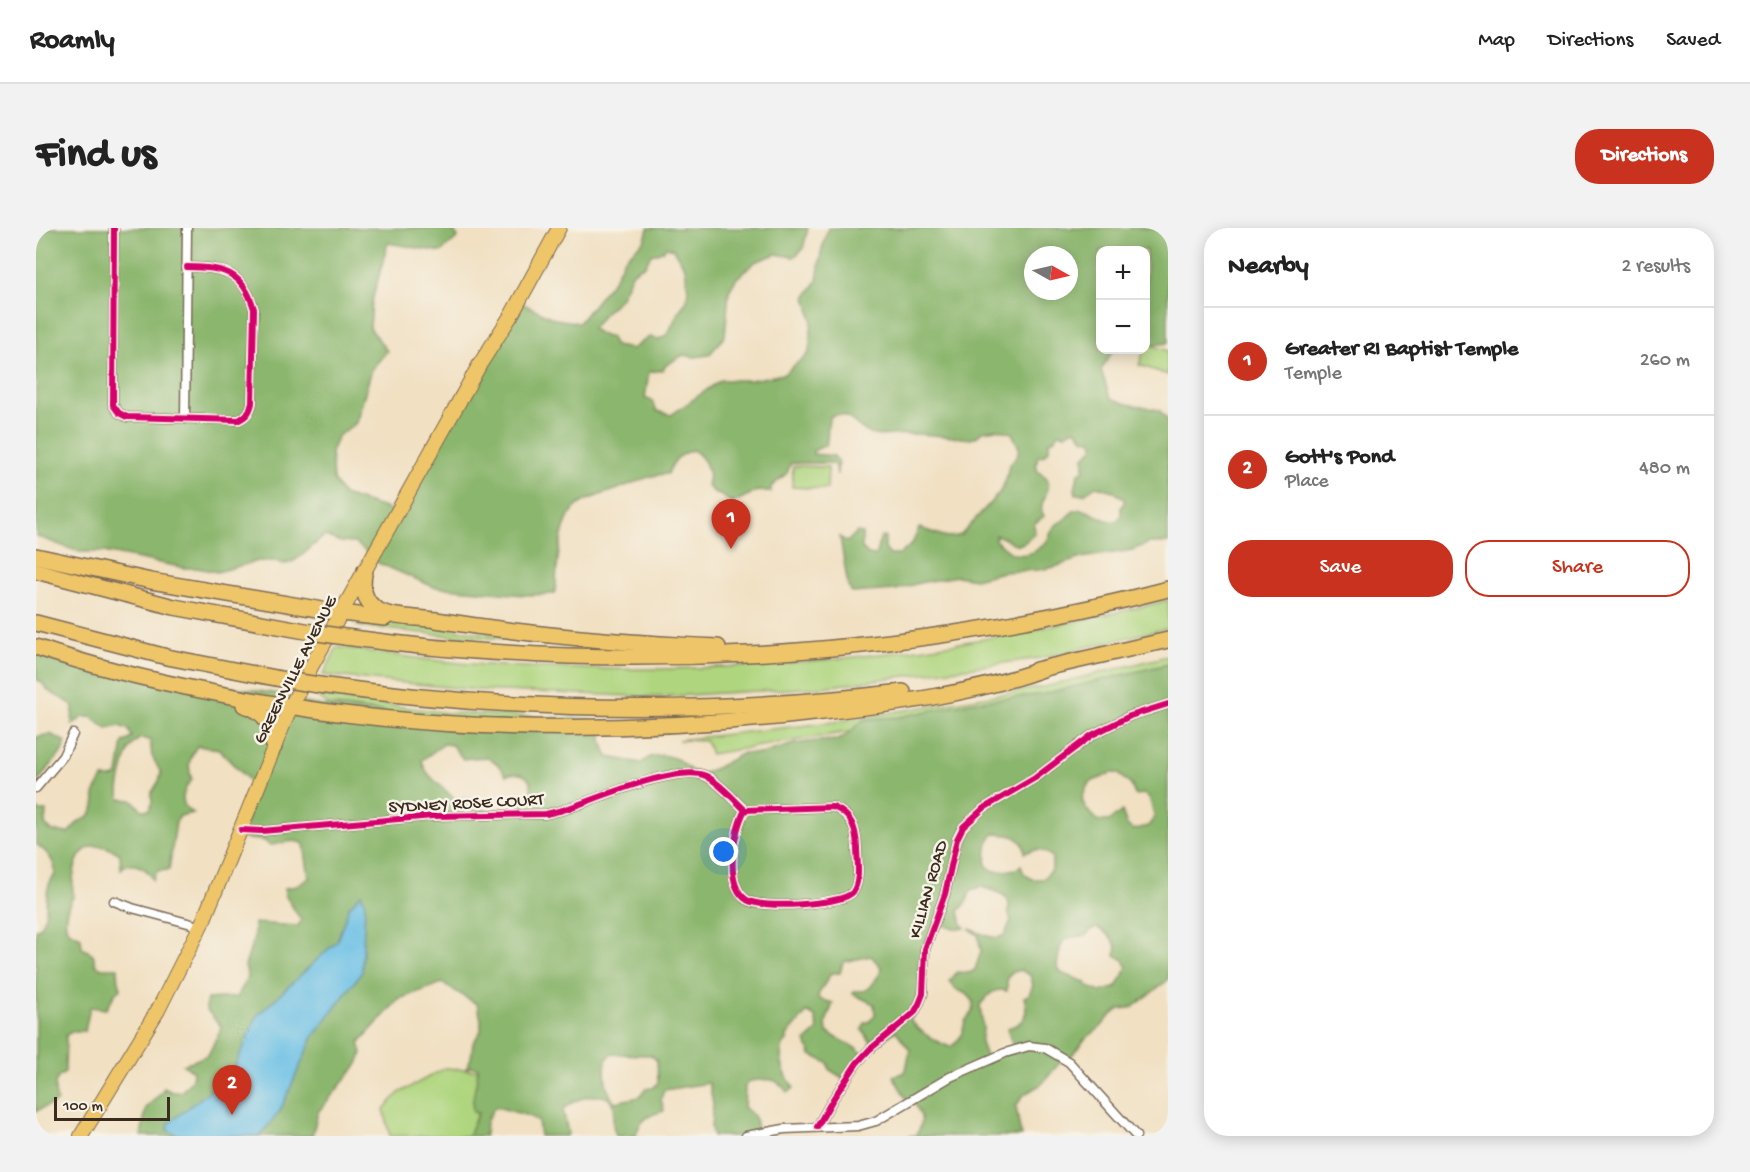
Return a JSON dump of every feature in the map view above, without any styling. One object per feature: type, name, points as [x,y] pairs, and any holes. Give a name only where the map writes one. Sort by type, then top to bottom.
[{"type":"highway","points":[[36,556],[151,581],[341,613],[599,640],[781,653]]},
{"type":"highway","points":[[365,570],[364,593],[376,609],[390,614],[460,625]]},
{"type":"highway","points":[[36,571],[174,607],[345,638],[540,656],[654,657],[781,653],[889,642],[1056,615],[1168,589]]},
{"type":"highway","points":[[36,623],[167,657],[319,685],[426,697],[519,704],[613,707],[706,707],[888,694],[1046,668],[1168,640]]},
{"type":"highway","points":[[36,646],[109,669],[290,708],[415,722],[565,729],[677,725],[775,718],[936,697],[992,686],[1046,668]]},
{"type":"highway","points":[[205,691],[223,700],[260,711],[269,724],[274,747]]},
{"type":"main road","name":"GREENVILLE AVENUE","points":[[81,1136],[158,1010],[211,902],[290,708],[480,364],[512,314],[559,228]]},
{"type":"street","points":[[114,228],[113,405],[119,413],[135,419],[239,420],[251,410],[252,403],[254,309],[244,286],[227,271],[216,268],[187,267]]},
{"type":"street","points":[[185,419],[187,228]]},
{"type":"street","name":"KILLIAN ROAD","points":[[817,1127],[832,1099],[863,1056],[914,1013],[920,1004],[923,994],[925,949],[945,894],[957,839],[963,827],[984,808],[1035,778],[1092,735],[1137,713],[1168,704]]},
{"type":"street","points":[[36,788],[63,756],[73,734]]},
{"type":"street","name":"SYDNEY ROSE COURT","points":[[241,830],[262,831],[433,816],[546,814],[681,772],[706,776],[745,810]]},
{"type":"street","points":[[833,807],[845,812],[853,825],[856,840],[858,872],[852,894],[844,899],[771,905],[754,904],[744,899],[738,890],[733,860],[738,822],[745,810],[833,807]]},
{"type":"street","points":[[114,901],[199,926]]},
{"type":"street","points":[[746,1136],[784,1129],[858,1126],[876,1121],[951,1077],[1005,1053],[1029,1046],[1038,1046],[1055,1052],[1069,1062],[1136,1136]]},
{"type":"green space","points":[[36,228],[451,228],[458,237],[441,252],[388,243],[372,301],[370,328],[387,351],[372,369],[356,423],[338,436],[331,452],[333,480],[343,495],[391,510],[515,300],[555,319],[579,323],[614,279],[624,259],[645,240],[648,228],[808,228],[803,249],[794,257],[776,254],[755,262],[736,279],[729,291],[725,336],[709,355],[694,357],[683,355],[666,365],[663,370],[649,372],[645,398],[652,401],[657,411],[671,415],[721,380],[750,380],[784,374],[809,353],[812,319],[806,297],[817,281],[828,228],[1168,228],[1168,343],[1150,345],[1150,246],[1096,246],[1096,354],[1111,354],[1101,370],[1110,398],[1159,410],[1168,420],[1168,543],[1149,543],[1132,550],[1081,558],[1038,570],[1003,572],[975,579],[957,576],[896,590],[852,593],[848,586],[840,537],[847,542],[857,532],[862,533],[862,548],[868,555],[875,556],[881,537],[885,537],[885,549],[890,555],[899,555],[912,544],[919,528],[950,537],[961,535],[999,493],[1006,480],[1009,465],[1017,456],[1019,448],[1012,433],[996,429],[982,431],[971,439],[918,434],[879,436],[868,433],[848,417],[837,415],[830,417],[826,445],[813,451],[813,454],[834,456],[838,462],[837,475],[836,467],[832,463],[791,463],[787,473],[771,487],[771,492],[757,491],[732,503],[712,491],[707,485],[709,475],[706,465],[693,450],[677,459],[668,474],[643,479],[579,505],[569,516],[562,537],[555,594],[524,595],[434,587],[367,558],[368,553],[355,543],[341,542],[325,536],[289,563],[258,561],[217,572],[104,552],[79,552],[36,536]],"holes":[[[666,247],[674,249],[685,268],[688,290],[686,302],[668,334],[659,339],[649,337],[632,349],[615,346],[610,336],[606,337],[592,329],[604,313],[620,299],[633,272],[645,265],[651,255]],[[1076,429],[1083,438],[1093,441],[1094,447],[1084,457],[1084,470],[1078,474],[1076,494],[1084,494],[1096,486],[1113,491],[1124,499],[1121,516],[1117,521],[1111,521],[1084,510],[1074,511],[1056,525],[1040,548],[1028,554],[1012,553],[995,540],[996,535],[1019,544],[1035,533],[1034,524],[1044,516],[1042,504],[1048,487],[1045,477],[1038,472],[1036,464],[1038,456],[1045,455],[1049,450],[1049,441],[1055,439],[1059,433],[1066,434]]]},
{"type":"green space","points":[[1150,344],[1168,351],[1168,375],[1139,365],[1143,354],[1150,354]]},
{"type":"green space","points":[[793,466],[828,467],[827,489],[792,487]]},
{"type":"green space","points":[[1168,600],[1168,628],[1040,658],[823,687],[656,697],[477,690],[323,675],[337,647],[455,663],[547,668],[698,668],[773,664],[923,648],[1071,622]]},
{"type":"green space","points":[[376,622],[596,644],[454,636],[355,626]]},
{"type":"green space","points":[[36,642],[181,680],[280,694],[298,702],[329,707],[602,730],[602,742],[608,757],[641,763],[650,757],[663,755],[677,759],[692,771],[702,774],[743,753],[761,754],[794,744],[838,740],[867,719],[899,717],[972,702],[1043,694],[1168,664],[1168,980],[1133,1007],[1120,1009],[1111,1015],[1101,1027],[1084,1040],[1066,1061],[1061,1061],[1042,1084],[1023,1095],[1016,1107],[1021,1136],[908,1136],[916,1135],[921,1125],[921,1117],[912,1099],[907,1100],[893,1076],[906,1070],[910,1050],[896,1031],[874,1046],[862,1030],[865,1023],[875,1015],[874,1004],[853,994],[854,991],[868,989],[880,974],[881,967],[871,956],[843,962],[840,973],[831,973],[818,995],[819,999],[833,1003],[826,1022],[827,1032],[865,1055],[846,1080],[830,1070],[828,1063],[811,1055],[806,1041],[818,1030],[815,1017],[807,1012],[787,1036],[783,1045],[782,1064],[794,1088],[788,1093],[776,1081],[767,1079],[750,1081],[745,1087],[744,1107],[755,1117],[757,1132],[752,1136],[713,1136],[711,1127],[713,1103],[709,1083],[664,1090],[661,1099],[664,1111],[646,1119],[637,1130],[636,1136],[616,1136],[613,1125],[615,1110],[612,1102],[608,1098],[595,1096],[573,1102],[563,1110],[568,1133],[566,1136],[540,1136],[538,1121],[529,1116],[497,1107],[494,1108],[486,1122],[485,1136],[468,1136],[478,1113],[473,1112],[472,1108],[478,1068],[471,1066],[466,1068],[471,1058],[473,1043],[481,1031],[481,1019],[477,1004],[442,983],[399,999],[359,1043],[362,1053],[358,1064],[318,1112],[312,1136],[141,1136],[146,1108],[164,1088],[172,1092],[181,1092],[192,1080],[193,1071],[183,1065],[208,1055],[221,1026],[206,1009],[207,999],[237,997],[248,977],[245,966],[254,938],[254,923],[298,926],[301,920],[285,895],[285,888],[297,886],[309,878],[304,844],[292,841],[269,845],[265,841],[243,838],[254,786],[220,749],[197,746],[190,762],[192,780],[183,797],[185,806],[193,813],[180,816],[176,822],[169,870],[157,871],[153,880],[145,869],[138,866],[125,865],[121,869],[120,854],[104,847],[91,847],[80,855],[72,884],[74,896],[66,913],[66,927],[70,932],[81,937],[82,948],[93,954],[96,965],[102,968],[118,968],[121,989],[116,992],[106,1009],[90,1007],[85,1031],[74,1031],[66,1035],[65,1073],[58,1078],[55,1085],[57,1101],[36,1112],[36,929],[40,928],[43,922],[48,887],[55,875],[50,857],[36,844],[36,808],[46,811],[45,825],[52,831],[68,833],[79,821],[90,815],[95,803],[94,794],[103,778],[118,775],[123,742],[132,736],[128,729],[119,726],[107,729],[91,717],[83,717],[72,725],[73,706],[49,691],[42,682],[36,679]],"holes":[[[141,738],[150,740],[152,756],[161,773],[151,794],[150,810],[142,810],[132,800],[120,799],[123,770],[128,754],[136,741]],[[444,744],[452,745],[463,759],[488,758],[502,768],[506,775],[518,774],[526,777],[531,791],[520,806],[508,811],[492,812],[483,809],[472,800],[453,798],[430,776],[422,760]],[[1110,773],[1117,773],[1131,785],[1135,795],[1144,794],[1149,797],[1155,817],[1148,826],[1133,830],[1127,825],[1122,811],[1109,821],[1099,821],[1087,810],[1082,800],[1089,783]],[[994,834],[1015,837],[1022,843],[1025,853],[1039,850],[1052,857],[1052,870],[1043,879],[1032,879],[1024,874],[1021,865],[1017,869],[993,870],[986,865],[989,841]],[[981,887],[994,891],[1003,895],[1008,901],[1008,913],[1011,920],[1005,935],[1000,937],[992,937],[969,929],[978,935],[981,951],[975,970],[969,973],[957,972],[950,981],[956,990],[971,999],[974,1006],[958,1040],[950,1047],[928,1036],[910,1020],[916,1011],[927,947],[937,923],[951,928],[965,928],[959,911],[966,903],[971,890]],[[1097,928],[1107,933],[1114,941],[1117,948],[1115,955],[1124,960],[1127,967],[1117,987],[1100,992],[1089,987],[1085,982],[1061,973],[1057,966],[1062,942],[1070,937],[1085,936],[1092,929]],[[1020,970],[1030,975],[1033,985],[1029,995],[1024,997],[1026,1013],[1022,1021],[1007,1028],[1014,1049],[987,1059],[981,1043],[983,1029],[980,1005],[995,991],[1007,991],[1007,978],[1011,973]],[[612,1054],[651,1055],[657,1061],[658,1083],[653,1088],[645,1089],[640,1097],[615,1102],[607,1088],[606,1060]]]},
{"type":"green space","points":[[1168,656],[1168,675],[1062,698],[711,754],[706,741],[678,740],[834,722],[1044,687]]},
{"type":"green space","points":[[317,696],[448,713],[592,719],[526,722],[460,719],[328,705]]},
{"type":"green space","points":[[50,734],[66,742],[61,753],[37,782],[36,737]]},
{"type":"green space","points":[[445,1068],[485,1071],[478,1112],[468,1136],[390,1136],[384,1109],[399,1093]]},
{"type":"water","points":[[361,894],[365,903],[362,972],[313,1037],[280,1111],[260,1136],[181,1136],[168,1131],[169,1123],[216,1086],[235,1066],[257,1016],[337,941],[349,907]]},
{"type":"cycle path","points":[[114,228],[113,405],[119,413],[127,417],[239,420],[248,413],[252,403],[254,309],[244,286],[230,274],[211,268],[187,267]]},
{"type":"cycle path","points":[[817,1127],[857,1063],[869,1050],[914,1013],[919,1004],[923,994],[925,949],[945,894],[957,839],[963,827],[984,808],[1035,778],[1092,735],[1130,716],[1168,704]]},
{"type":"cycle path","points":[[241,830],[262,831],[433,816],[546,814],[657,778],[693,773],[711,779],[745,810],[833,807],[845,814],[852,823],[856,840],[858,876],[853,892],[834,900],[818,903],[784,905],[755,903],[747,900],[740,893],[733,870],[734,843],[745,810]]},
{"type":"place","name":"Greater RI Baptist Temple","points":[[731,549]]},
{"type":"place","name":"Gott's Pond","points":[[232,1115]]}]
